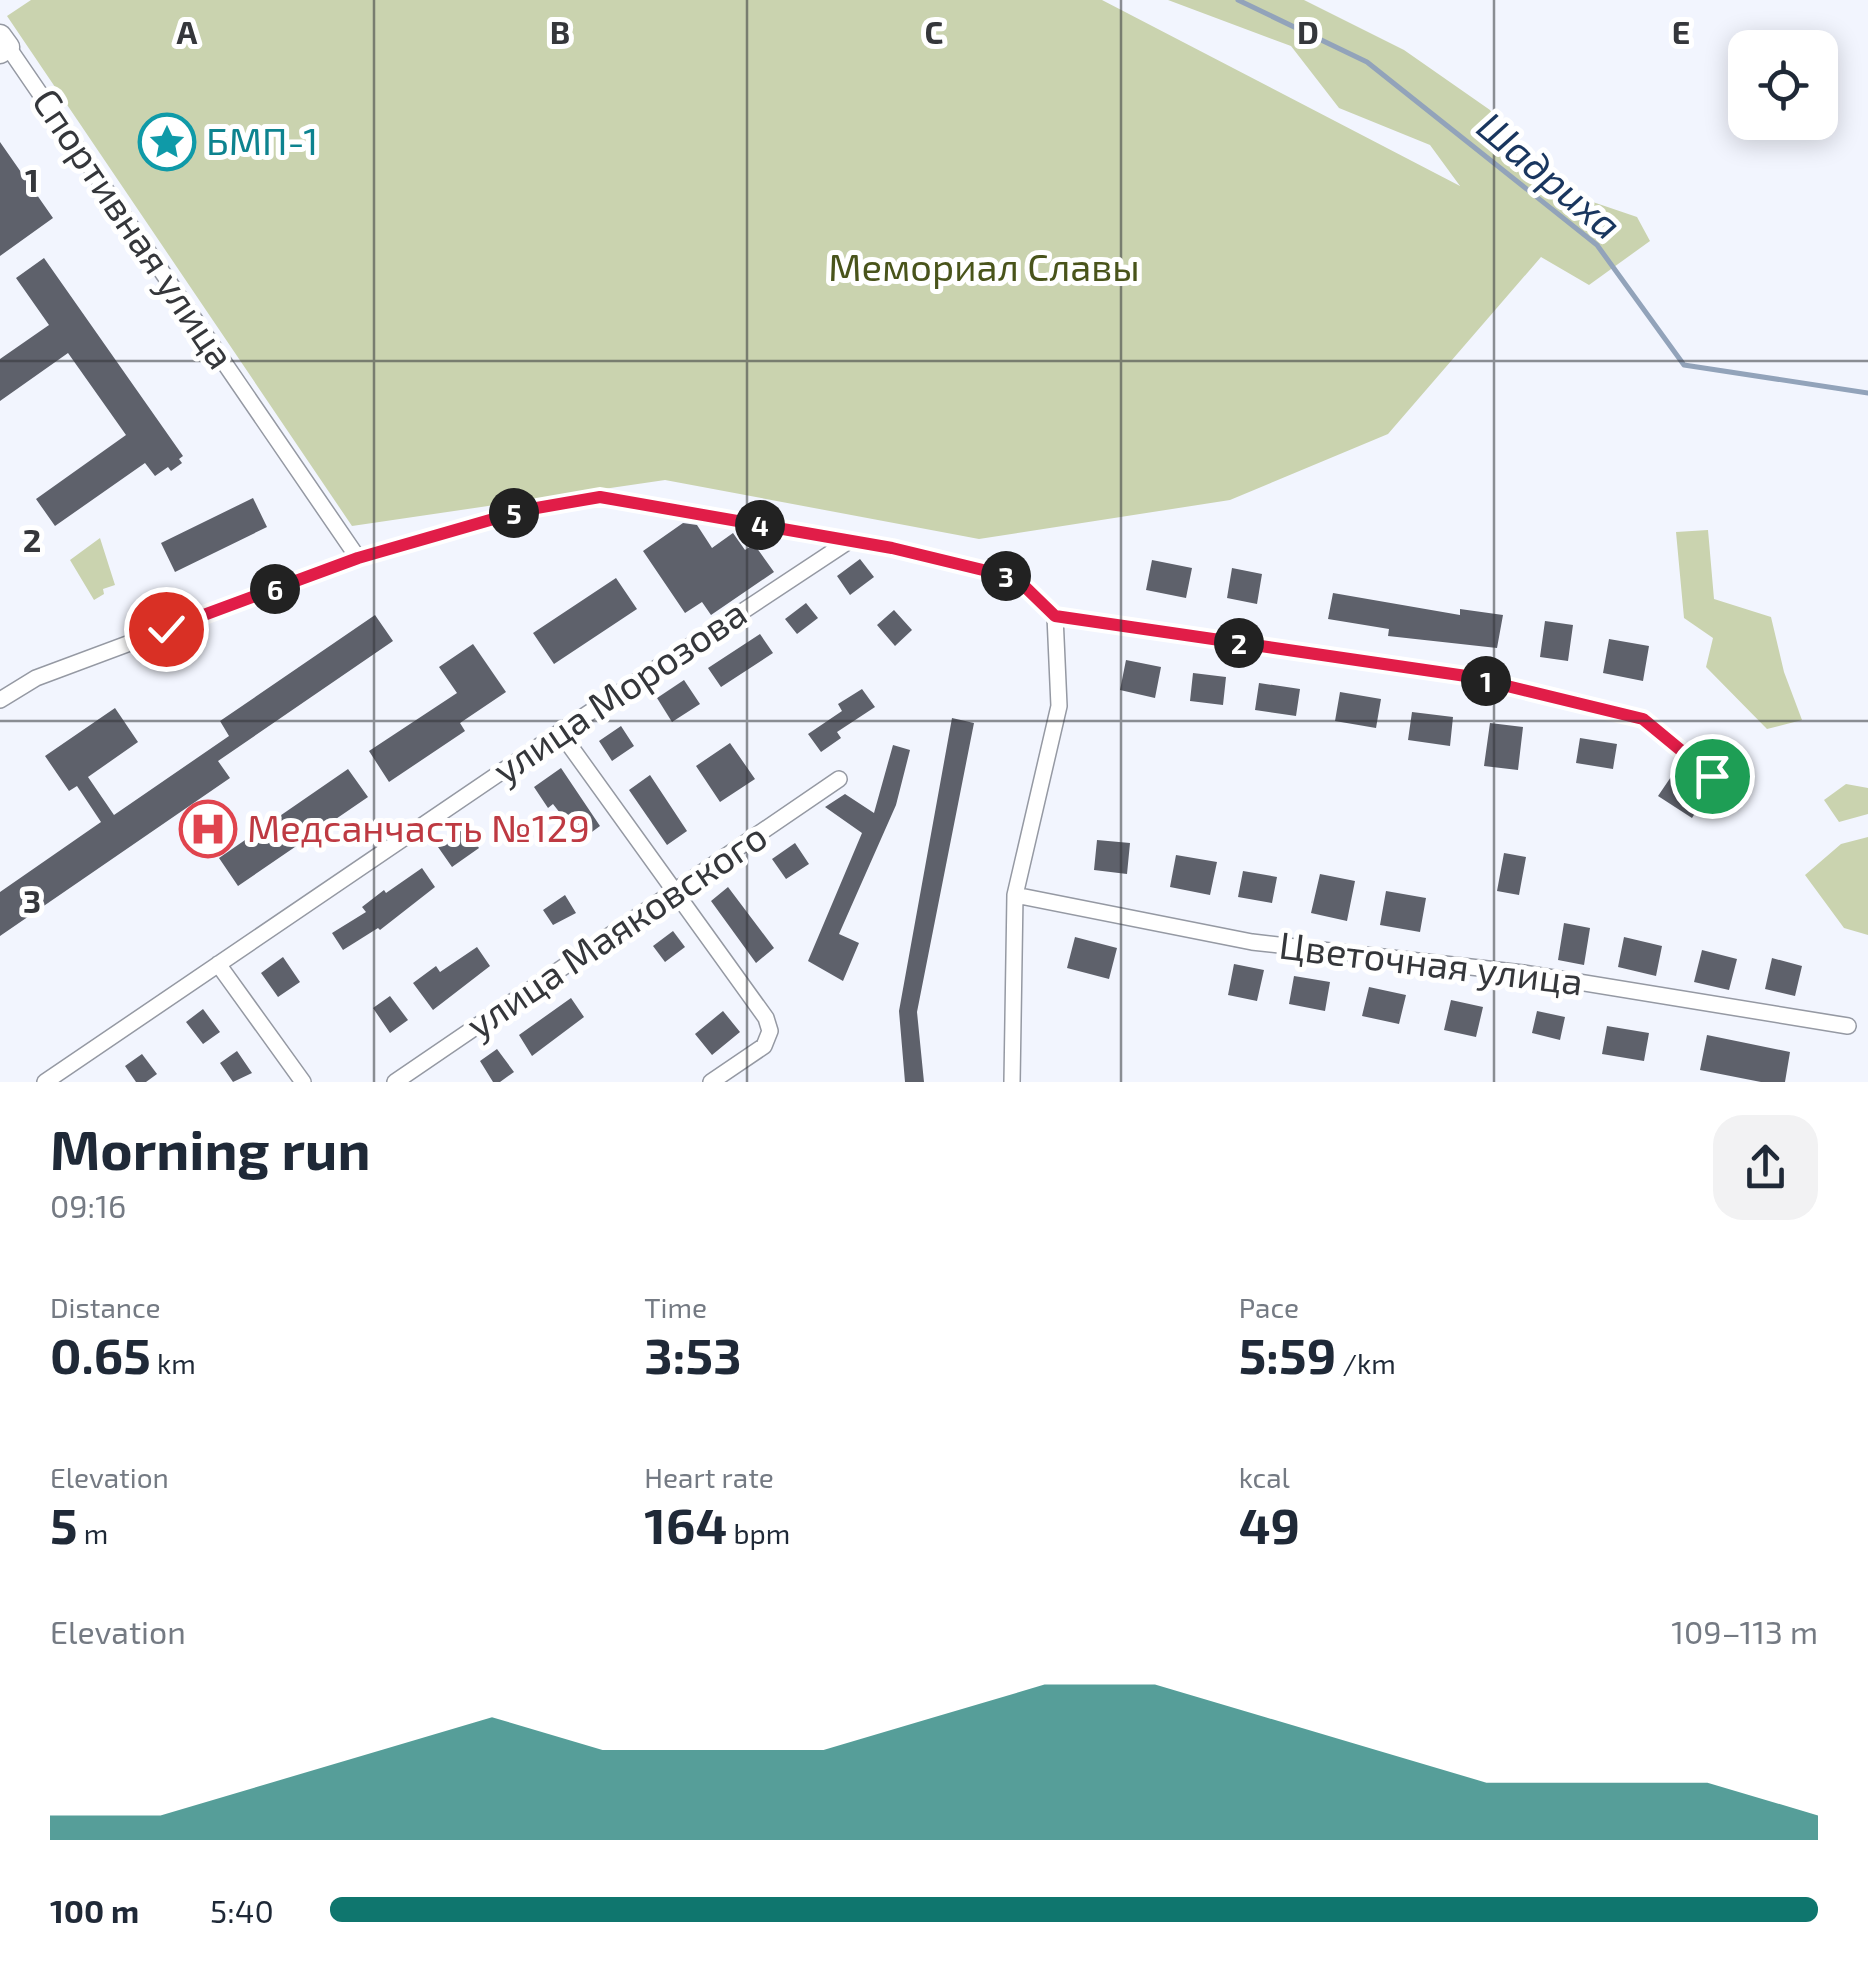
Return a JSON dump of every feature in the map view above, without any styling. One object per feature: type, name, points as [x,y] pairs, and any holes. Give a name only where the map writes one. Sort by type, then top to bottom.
[{"type":"street","name":"Спортивная улица","points":[[2,45],[358,558]]},
{"type":"street","points":[[0,700],[36,678],[358,558],[525,510],[600,497],[892,548],[1016,578],[1055,616],[1485,680],[1643,719],[1712,776]]},
{"type":"street","name":"улица Морозова","points":[[45,1082],[849,541]]},
{"type":"street","points":[[1012,1082],[1015,896],[1059,706],[1055,616]]},
{"type":"street","points":[[560,732],[766,1018],[770,1030],[764,1046],[711,1082]]},
{"type":"street","name":"улица Маяковского","points":[[396,1082],[839,780]]},
{"type":"street","name":"Цветочная улица","points":[[1015,896],[1252,942],[1523,973],[1848,1026]]},
{"type":"street","points":[[218,964],[303,1082]]},
{"type":"green space","name":"Мемориал Славы","points":[[31,0],[1102,0],[1460,186],[1430,145],[1339,108],[1291,46],[1168,0],[1304,0],[1404,50],[1490,110],[1534,182],[1637,217],[1650,241],[1589,285],[1541,257],[1388,434],[1230,500],[979,539],[665,480],[352,526],[7,16]]},
{"type":"green space","points":[[1708,530],[1714,599],[1771,617],[1784,672],[1802,720],[1767,729],[1706,667],[1713,638],[1684,618],[1676,532]]},
{"type":"green space","points":[[100,538],[115,585],[103,589],[104,594],[94,600],[70,560]]},
{"type":"green space","points":[[1846,784],[1868,788],[1868,814],[1839,822],[1824,800]]},
{"type":"green space","points":[[1868,837],[1868,935],[1844,928],[1805,875],[1841,844]]},
{"type":"building","points":[[0,142],[53,218],[0,256]]},
{"type":"building","points":[[44,258],[183,456],[179,459],[182,463],[171,471],[168,467],[155,476],[145,463],[55,526],[36,499],[126,435],[68,353],[0,401],[0,359],[49,325],[16,278]]},
{"type":"building","points":[[253,498],[267,527],[175,572],[161,543]]},
{"type":"building","points":[[683,523],[697,525],[712,548],[733,533],[745,550],[754,544],[774,572],[711,615],[702,602],[685,613],[643,551]]},
{"type":"building","points":[[860,559],[874,577],[850,595],[837,576]]},
{"type":"building","points":[[1152,560],[1192,568],[1186,598],[1146,590]]},
{"type":"building","points":[[1232,568],[1262,574],[1257,604],[1227,598]]},
{"type":"building","points":[[616,578],[637,609],[554,664],[533,633]]},
{"type":"building","points":[[1333,593],[1460,615],[1460,609],[1503,615],[1497,648],[1388,636],[1389,629],[1328,619]]},
{"type":"building","points":[[806,603],[818,618],[797,634],[785,619]]},
{"type":"building","points":[[894,610],[912,630],[895,646],[877,625]]},
{"type":"building","points":[[375,615],[393,641],[218,761],[230,778],[0,936],[0,892],[101,822],[77,786],[69,791],[45,756],[115,708],[138,742],[88,777],[114,815],[229,736],[220,721]]},
{"type":"building","points":[[1545,621],[1573,625],[1568,661],[1540,657]]},
{"type":"building","points":[[760,634],[773,653],[721,687],[708,668]]},
{"type":"building","points":[[1609,639],[1649,646],[1643,681],[1603,673]]},
{"type":"building","points":[[473,644],[506,692],[460,723],[465,731],[389,782],[369,751],[457,693],[439,667]]},
{"type":"building","points":[[1126,660],[1161,667],[1155,698],[1120,690]]},
{"type":"building","points":[[1193,673],[1226,677],[1223,705],[1190,701]]},
{"type":"building","points":[[684,680],[700,704],[672,722],[657,698]]},
{"type":"building","points":[[1259,683],[1300,689],[1296,716],[1255,710]]},
{"type":"building","points":[[862,689],[875,707],[837,732],[841,738],[821,752],[808,734],[842,711],[838,704]]},
{"type":"building","points":[[1340,692],[1381,699],[1376,728],[1335,721]]},
{"type":"building","points":[[1412,712],[1453,717],[1450,746],[1408,740]]},
{"type":"building","points":[[952,718],[974,723],[917,1012],[924,1082],[905,1082],[899,1011]]},
{"type":"building","points":[[1490,723],[1523,727],[1518,770],[1484,766]]},
{"type":"building","points":[[621,726],[634,746],[612,761],[599,741]]},
{"type":"building","points":[[1580,738],[1617,744],[1613,769],[1576,763]]},
{"type":"building","points":[[730,743],[755,779],[720,802],[696,766]]},
{"type":"building","points":[[893,745],[910,750],[896,805],[839,934],[859,943],[843,981],[808,961],[862,833],[825,807],[845,794],[874,813]]},
{"type":"building","points":[[561,768],[600,826],[581,840],[553,804],[548,808],[534,787]]},
{"type":"building","points":[[348,769],[368,797],[238,886],[219,858]]},
{"type":"building","points":[[1675,771],[1708,793],[1692,818],[1658,796]]},
{"type":"building","points":[[650,775],[687,831],[667,845],[629,790]]},
{"type":"building","points":[[510,814],[524,832],[507,846],[493,827]]},
{"type":"building","points":[[465,828],[479,848],[452,867],[438,847]]},
{"type":"building","points":[[1097,840],[1130,843],[1127,874],[1094,870]]},
{"type":"building","points":[[795,843],[809,864],[786,879],[772,859]]},
{"type":"building","points":[[1504,853],[1526,857],[1519,895],[1497,891]]},
{"type":"building","points":[[1176,855],[1217,862],[1210,895],[1170,887]]},
{"type":"building","points":[[422,868],[435,887],[380,930],[343,950],[332,933],[366,912],[362,907],[384,890],[386,893]]},
{"type":"building","points":[[1243,871],[1277,877],[1272,903],[1238,897]]},
{"type":"building","points":[[1320,874],[1355,881],[1347,921],[1311,913]]},
{"type":"building","points":[[728,887],[774,948],[756,963],[711,901]]},
{"type":"building","points":[[1386,891],[1426,898],[1420,932],[1380,925]]},
{"type":"building","points":[[565,895],[576,913],[553,925],[543,910]]},
{"type":"building","points":[[1564,923],[1590,928],[1584,965],[1558,960]]},
{"type":"building","points":[[673,931],[685,947],[665,962],[653,946]]},
{"type":"building","points":[[1075,937],[1117,948],[1109,979],[1067,968]]},
{"type":"building","points":[[1624,937],[1662,946],[1656,976],[1618,967]]},
{"type":"building","points":[[477,947],[490,966],[433,1010],[413,983],[436,966],[440,972]]},
{"type":"building","points":[[1702,950],[1737,959],[1729,990],[1694,982]]},
{"type":"building","points":[[283,957],[300,982],[278,997],[261,973]]},
{"type":"building","points":[[1772,958],[1802,966],[1795,996],[1765,989]]},
{"type":"building","points":[[1234,964],[1264,970],[1257,1001],[1228,995]]},
{"type":"building","points":[[1294,976],[1330,982],[1325,1011],[1289,1004]]},
{"type":"building","points":[[1369,987],[1406,995],[1399,1024],[1362,1016]]},
{"type":"building","points":[[390,996],[408,1020],[390,1033],[373,1008]]},
{"type":"building","points":[[571,998],[584,1017],[532,1056],[519,1035]]},
{"type":"building","points":[[1451,1000],[1483,1007],[1476,1037],[1444,1030]]},
{"type":"building","points":[[203,1009],[220,1032],[203,1044],[186,1022]]},
{"type":"building","points":[[723,1011],[740,1032],[712,1055],[695,1034]]},
{"type":"building","points":[[1537,1011],[1565,1017],[1560,1040],[1532,1033]]},
{"type":"building","points":[[1607,1026],[1649,1033],[1644,1061],[1602,1054]]},
{"type":"building","points":[[1707,1035],[1790,1052],[1785,1082],[1761,1082],[1700,1070]]},
{"type":"building","points":[[497,1049],[514,1072],[500,1082],[493,1082],[480,1061]]},
{"type":"building","points":[[237,1051],[252,1073],[233,1082],[220,1063]]},
{"type":"building","points":[[142,1054],[157,1074],[146,1082],[136,1082],[125,1066]]},
{"type":"waterway","name":"Шадриха","points":[[1238,0],[1367,62],[1597,245],[1684,365],[1868,393]]},
{"type":"place","name":"БМП-1","points":[[167,142]]},
{"type":"place","name":"Медсанчасть №129","points":[[208,829]]},
{"type":"route","points":[[166,629],[358,558],[525,510],[600,497],[892,548],[1016,578],[1055,616],[1466,676],[1643,719],[1712,776]]}]
